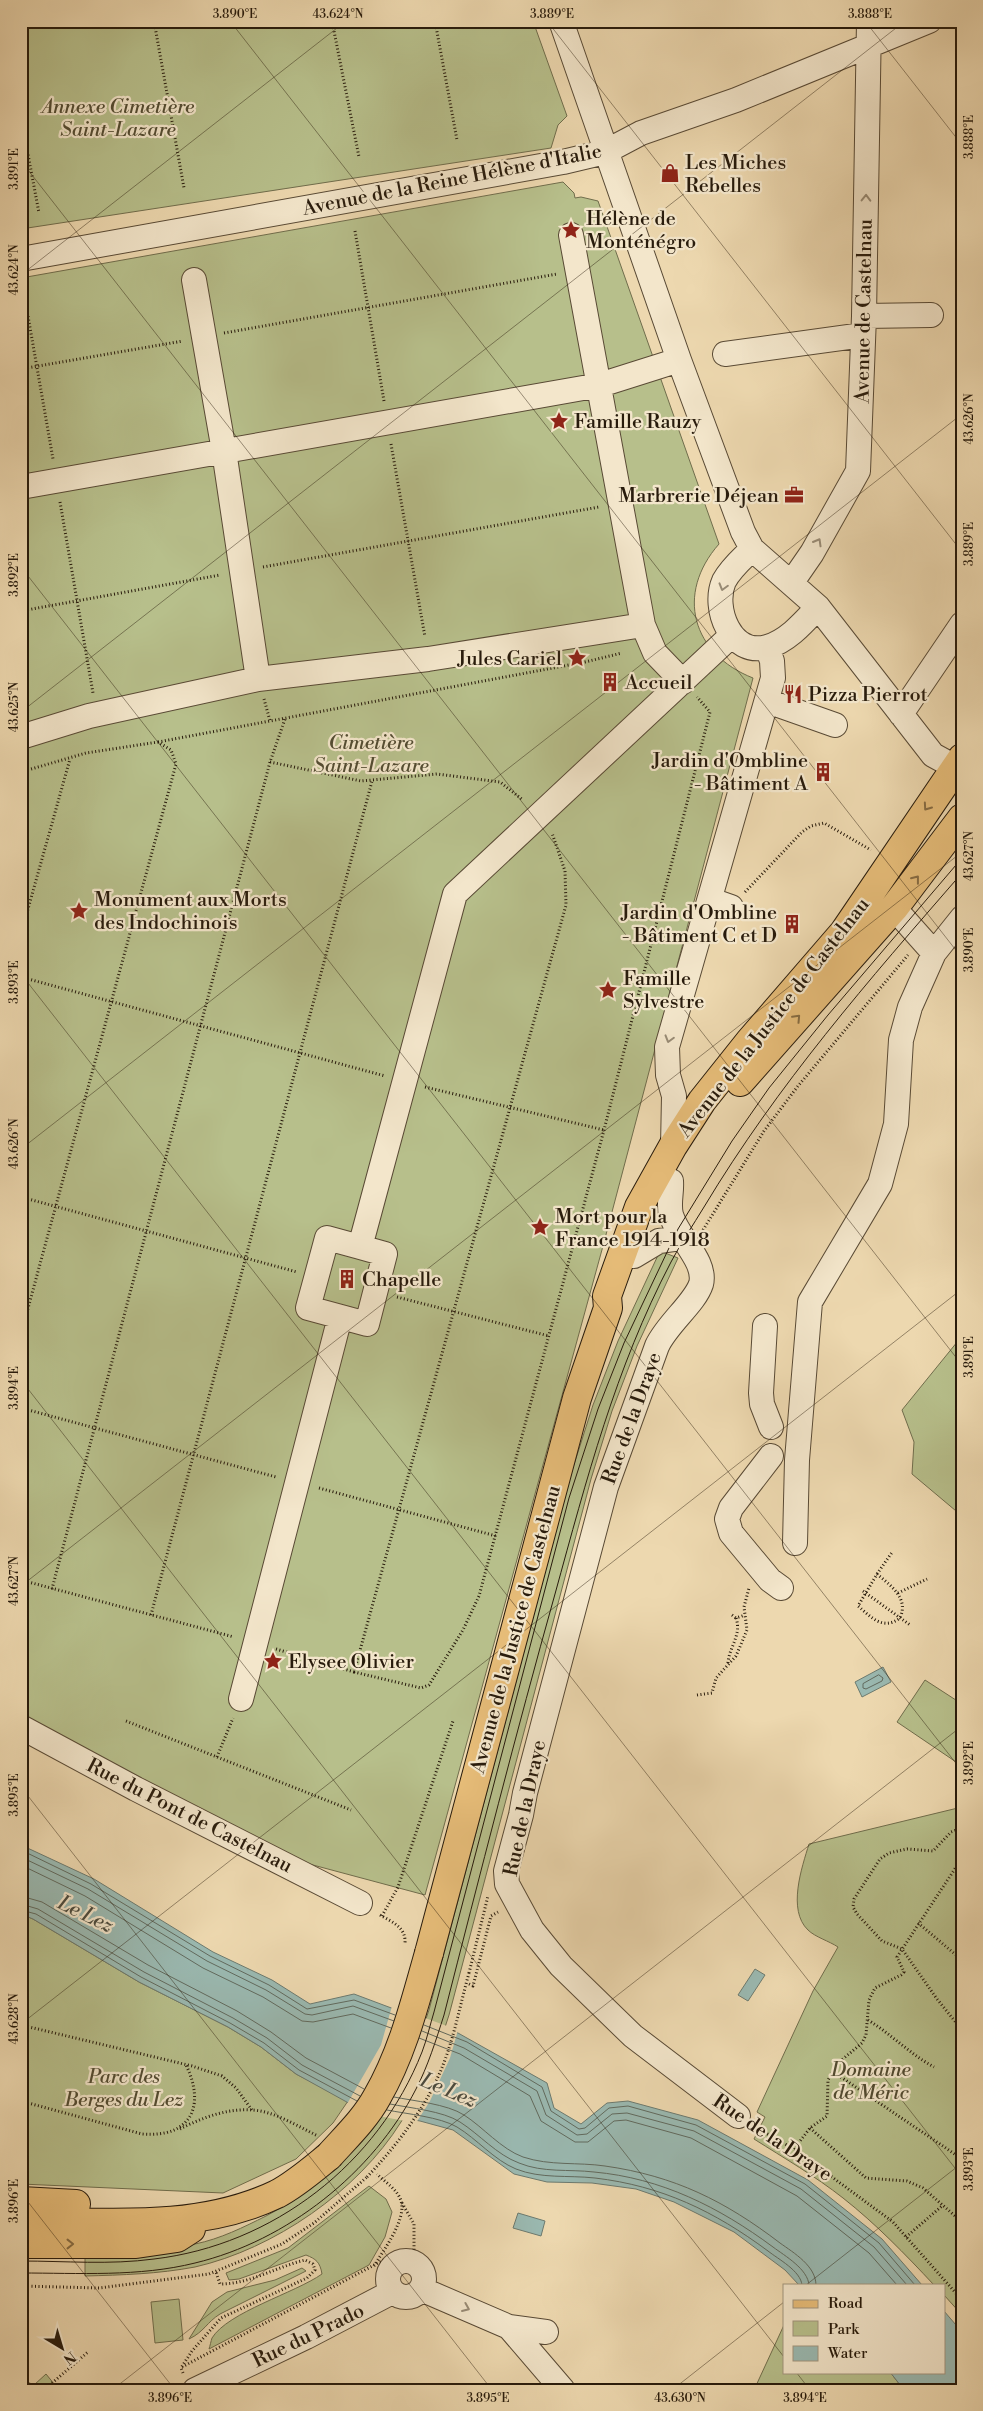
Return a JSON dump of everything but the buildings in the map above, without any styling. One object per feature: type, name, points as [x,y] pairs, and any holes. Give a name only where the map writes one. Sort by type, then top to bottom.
[{"type":"main road","points":[[960,764],[962,802]]},
{"type":"main road","name":"Avenue de la Justice de Castelnau","points":[[209,2216],[253,2203],[278,2193],[306,2175],[325,2146],[357,2126],[377,2097],[398,2055],[412,2015],[417,1951],[538,1539],[577,1398],[608,1308],[607,1296],[639,1207],[673,1146],[702,1102],[749,1042],[844,932],[960,764]]},
{"type":"main road","name":"Avenue de la Justice de Castelnau","points":[[608,1308],[617,1300],[651,1211],[661,1192],[671,1181],[716,1113],[749,1070],[894,908],[962,818]]},
{"type":"main road","points":[[21,2201],[168,2206],[209,2216]]},
{"type":"main road","points":[[21,2221],[164,2222],[209,2216]]},
{"type":"main road","points":[[21,2244],[136,2244],[177,2238],[209,2216]]},
{"type":"street","points":[[561,21],[605,152],[679,360],[735,514],[752,549],[792,582],[818,607],[933,755],[960,764]]},
{"type":"street","name":"Avenue de Castelnau","points":[[792,582],[812,553],[858,472],[864,326],[869,21]]},
{"type":"street","name":"Avenue de la Reine Hélène d'Italie","points":[[21,259],[563,162],[605,152],[641,133],[736,100],[868,48],[929,21]]},
{"type":"street","points":[[571,235],[647,635],[655,654],[682,682]]},
{"type":"street","points":[[194,280],[224,452],[258,679]]},
{"type":"street","points":[[725,354],[864,326],[931,316]]},
{"type":"street","points":[[21,487],[600,385],[679,360]]},
{"type":"street","points":[[752,549],[734,566],[724,582],[720,601],[723,620],[732,635],[754,648],[767,647],[792,634],[818,607]]},
{"type":"street","points":[[901,714],[962,624]]},
{"type":"street","points":[[21,737],[96,714],[258,679],[647,635]]},
{"type":"street","points":[[360,1247],[454,894],[732,635]]},
{"type":"street","points":[[673,1146],[674,1096],[668,1075],[667,1047],[721,903],[773,678],[772,661],[767,647]]},
{"type":"street","points":[[767,701],[835,725]]},
{"type":"street","points":[[894,908],[927,946]]},
{"type":"street","points":[[795,1543],[800,1425],[810,1302],[880,1184],[896,1124],[902,1040],[927,946],[962,918]]},
{"type":"street","name":"Rue de la Draye","points":[[671,1181],[672,1192],[669,1204],[685,1243],[698,1260],[702,1275],[701,1285],[693,1299],[664,1332],[657,1346],[606,1486],[506,1871],[507,1884],[514,1900],[544,1946],[633,2036],[738,2116]]},
{"type":"street","points":[[327,1238],[386,1254],[367,1324],[308,1308],[317,1278],[327,1238]]},
{"type":"street","points":[[634,1256],[659,1241],[685,1243]]},
{"type":"street","points":[[241,1699],[340,1317]]},
{"type":"street","points":[[765,1326],[761,1393],[762,1404],[771,1427]]},
{"type":"street","points":[[798,1460],[771,1456],[763,1446],[763,1438],[771,1427],[780,1423],[800,1425]]},
{"type":"street","points":[[771,1456],[731,1508],[727,1519],[731,1534],[770,1580],[781,1588]]},
{"type":"street","name":"Rue du Pont de Castelnau","points":[[21,1727],[136,1789],[360,1904]]},
{"type":"street","points":[[414,2256],[424,2277],[421,2289],[413,2296],[407,2297],[402,2297],[392,2292],[387,2280],[391,2268],[401,2261],[414,2256]]},
{"type":"street","points":[[421,2289],[509,2326],[546,2332]]},
{"type":"street","name":"Rue du Prado","points":[[190,2382],[306,2337],[392,2292]]},
{"type":"street","points":[[509,2326],[563,2390]]},
{"type":"path","points":[[154,21],[184,188]]},
{"type":"path","points":[[332,21],[359,157]]},
{"type":"path","points":[[435,21],[457,140]]},
{"type":"path","points":[[21,117],[39,214]]},
{"type":"path","points":[[21,369],[578,271]]},
{"type":"path","points":[[26,300],[96,714]]},
{"type":"path","points":[[21,611],[621,503]]},
{"type":"path","points":[[21,772],[70,758],[584,662],[647,635]]},
{"type":"path","points":[[258,679],[270,722]]},
{"type":"path","points":[[21,1580],[256,1643],[354,1672],[420,1688],[429,1686],[463,1630],[480,1596],[604,1130],[710,712],[682,682]]},
{"type":"path","points":[[52,1589],[270,762],[285,719]]},
{"type":"path","points":[[21,1334],[176,764],[171,750],[158,742]]},
{"type":"path","points":[[21,934],[70,758]]},
{"type":"path","points":[[270,762],[361,781],[436,774],[500,782],[520,796],[554,835],[565,871],[566,906],[354,1672]]},
{"type":"path","points":[[150,1615],[372,780]]},
{"type":"path","points":[[721,903],[811,826],[824,824],[891,862]]},
{"type":"path","points":[[685,1243],[798,1086],[927,946]]},
{"type":"path","points":[[21,977],[404,1082],[604,1130]]},
{"type":"path","points":[[21,1197],[317,1278]]},
{"type":"path","points":[[375,1292],[549,1336]]},
{"type":"path","points":[[21,1408],[496,1536]]},
{"type":"path","points":[[878,1574],[898,1593],[903,1602],[900,1618],[894,1623],[884,1624],[875,1621],[858,1606],[865,1592],[893,1551]]},
{"type":"path","points":[[697,1695],[712,1693],[716,1678],[736,1656],[747,1630],[745,1616],[746,1593],[760,1568]]},
{"type":"path","points":[[898,1593],[927,1579]]},
{"type":"path","points":[[865,1592],[910,1625]]},
{"type":"path","points":[[728,1664],[729,1656],[738,1634],[736,1618],[732,1615]]},
{"type":"path","points":[[736,1618],[745,1616]]},
{"type":"path","points":[[217,1757],[241,1699]]},
{"type":"path","points":[[126,1721],[351,1810]]},
{"type":"path","points":[[382,1916],[398,1888],[453,1721]]},
{"type":"path","points":[[962,1828],[951,1832],[933,1851],[907,1849],[889,1853],[880,1859],[854,1899],[853,1907],[882,1941],[902,1949],[962,2030]]},
{"type":"path","points":[[794,2149],[810,2128],[826,2116],[828,2080],[838,2063],[862,2043],[866,2035],[869,2000],[874,1988],[901,1976],[904,1972],[897,1957],[962,1858]]},
{"type":"path","points":[[469,1984],[473,1986],[491,1916],[514,1900]]},
{"type":"path","points":[[360,1904],[398,1926],[417,1951]]},
{"type":"path","points":[[918,1924],[962,1960]]},
{"type":"path","points":[[21,2286],[98,2288],[144,2284],[216,2272],[282,2244],[314,2223],[367,2177],[385,2158],[416,2116],[437,2078],[449,2048],[469,1973]]},
{"type":"path","points":[[868,2020],[884,2029],[920,2060],[934,2068]]},
{"type":"path","points":[[21,2025],[186,2064],[222,2076],[236,2088],[252,2110]]},
{"type":"path","points":[[175,2131],[187,2121],[195,2107],[195,2086],[186,2064]]},
{"type":"path","points":[[832,2071],[962,2159]]},
{"type":"path","points":[[21,2101],[142,2134],[160,2135],[175,2131],[196,2120],[226,2112],[252,2110],[282,2118],[325,2146]]},
{"type":"path","name":"Rue de la Draye","points":[[738,2116],[794,2149],[893,2222],[962,2300]]},
{"type":"path","points":[[810,2128],[866,2178],[907,2181],[923,2188],[962,2222]]},
{"type":"path","points":[[181,2368],[395,2254],[414,2256],[414,2224],[397,2193],[377,2174]]},
{"type":"path","points":[[373,2266],[390,2241],[399,2221],[402,2202]]},
{"type":"path","points":[[906,2237],[942,2206]]},
{"type":"path","points":[[181,2368],[192,2351],[221,2318],[307,2278],[315,2270],[314,2264],[305,2260],[269,2274],[230,2284],[220,2284],[216,2272]]},
{"type":"path","points":[[98,2288],[101,2292]]},
{"type":"path","points":[[44,2390],[88,2352]]},
{"type":"path","points":[[181,2368],[190,2382]]},
{"type":"green space","name":"Annexe Cimetière Saint-Lazare","points":[[21,21],[533,21],[567,116],[558,125],[551,148],[21,229]]},
{"type":"green space","name":"Cimetière Saint-Lazare","points":[[563,182],[574,193],[575,198],[581,197],[598,201],[719,544],[705,563],[697,583],[694,602],[697,621],[704,638],[716,654],[732,667],[753,678],[603,1246],[425,1895],[298,1861],[21,1718],[21,278]]},
{"type":"green space","points":[[660,1251],[678,1258],[637,1346],[612,1411],[591,1479],[449,2015],[434,2057],[416,2097],[383,2147],[362,2171],[312,2214],[284,2231],[225,2258],[195,2267],[154,2273],[85,2276],[85,2254],[154,2250],[195,2244],[223,2236],[266,2216],[297,2198],[348,2155],[369,2130],[387,2103],[417,2043],[429,2010],[571,1474],[593,1405],[618,1341]]},
{"type":"green space","points":[[962,1336],[962,1516],[912,1474],[914,1442],[902,1410]]},
{"type":"green space","points":[[925,1680],[962,1704],[962,1766],[897,1722]]},
{"type":"green space","name":"Domaine de Méric","points":[[962,1807],[962,2315],[946,2297],[946,2284],[933,2284],[867,2218],[843,2198],[822,2182],[754,2139],[765,2117],[757,2112],[813,1991],[838,1947],[808,1930],[802,1922],[798,1911],[798,1888],[809,1844]]},
{"type":"green space","name":"Parc des Berges du Lez","points":[[21,1914],[33,1919],[139,1982],[228,2027],[261,2047],[296,2074],[348,2101],[333,2123],[296,2159],[223,2193],[21,2184]]},
{"type":"green space","points":[[369,2186],[386,2199],[392,2212],[385,2237],[369,2265],[209,2349],[212,2338],[232,2320],[322,2274],[317,2262],[306,2255],[239,2279],[229,2280],[226,2273],[288,2248]]},
{"type":"green space","points":[[302,2268],[306,2271],[220,2314],[189,2339],[212,2302],[227,2292],[275,2280]]},
{"type":"green space","points":[[179,2299],[183,2340],[155,2343],[151,2302]]},
{"type":"green space","points":[[783,2327],[783,2374],[892,2374],[904,2390],[754,2390]]},
{"type":"green space","points":[[46,2374],[59,2390],[21,2390],[21,2379],[34,2385]]},
{"type":"water","points":[[883,1667],[891,1682],[862,1697],[855,1682]]},
{"type":"water","name":"Le Lez","points":[[21,1845],[94,1879],[213,1952],[272,1980],[310,2004],[354,1994],[458,2033],[547,2083],[554,2108],[581,2124],[607,2103],[628,2101],[698,2120],[808,2180],[882,2239],[921,2284],[798,2284],[785,2270],[734,2232],[674,2202],[636,2189],[592,2183],[547,2182],[514,2174],[453,2130],[420,2121],[363,2111],[296,2074],[261,2047],[228,2027],[139,1982],[33,1919],[21,1914]]},
{"type":"water","points":[[755,1969],[765,1975],[748,2001],[738,1995]]},
{"type":"water","points":[[518,2213],[545,2221],[541,2236],[513,2228]]},
{"type":"water","points":[[946,2313],[962,2332],[962,2390],[904,2390],[892,2374],[946,2374]]},
{"type":"pier","points":[[392,2006],[458,2030],[450,2058],[430,2101],[416,2123],[362,2113],[347,2104],[381,2045]]},
{"type":"tram line","points":[[21,2261],[137,2261],[198,2251],[240,2236],[279,2217],[316,2192],[349,2163],[378,2130],[403,2092],[422,2052],[569,1498],[598,1409],[624,1343],[678,1229],[732,1141],[769,1088],[828,1015],[962,858]]},
{"type":"tram line","points":[[21,2273],[109,2273],[152,2270],[195,2263],[229,2253],[262,2238],[294,2220],[324,2199],[376,2149],[398,2120],[424,2071],[444,2015],[512,1751],[591,1466],[618,1383],[651,1302],[683,1241],[762,1118],[826,1034],[892,953],[962,873]]},
{"type":"place","name":"Les Miches Rebelles","points":[[670,173]]},
{"type":"place","name":"Hélène de Monténégro","points":[[571,230]]},
{"type":"place","name":"Famille Rauzy","points":[[559,421]]},
{"type":"place","name":"Marbrerie Déjean","points":[[794,495]]},
{"type":"place","name":"Jules Cariel","points":[[577,658]]},
{"type":"place","name":"Accueil","points":[[610,682]]},
{"type":"place","name":"Pizza Pierrot","points":[[793,694]]},
{"type":"place","name":"Jardin d'Ombline - Bâtiment A","points":[[823,772]]},
{"type":"place","name":"Monument aux Morts des Indochinois","points":[[79,911]]},
{"type":"place","name":"Jardin d'Ombline - Bâtiment C et D","points":[[792,924]]},
{"type":"place","name":"Famille Sylvestre","points":[[608,990]]},
{"type":"place","name":"Mort pour la France 1914-1918","points":[[540,1227]]},
{"type":"place","name":"Chapelle","points":[[347,1279]]},
{"type":"place","name":"Elysee Olivier","points":[[273,1661]]}]
